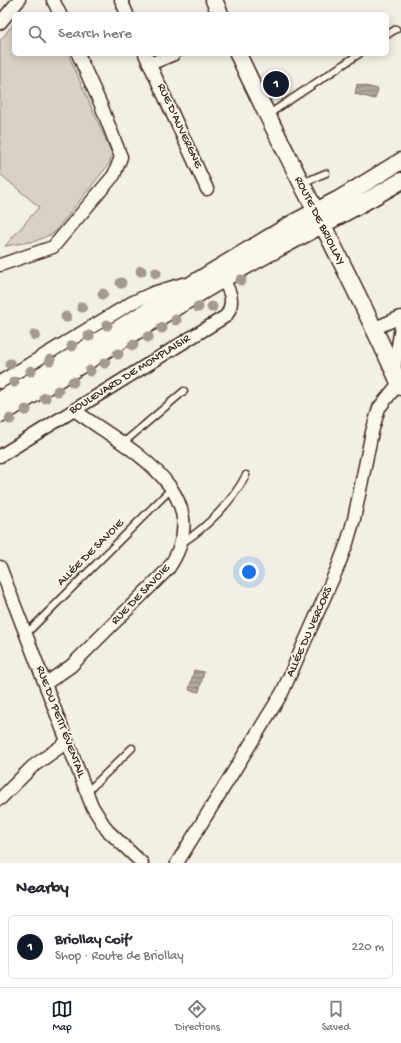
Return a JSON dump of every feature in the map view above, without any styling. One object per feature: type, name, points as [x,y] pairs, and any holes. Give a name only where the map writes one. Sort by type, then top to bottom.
[{"type":"main road","points":[[214,0],[219,12]]},
{"type":"main road","name":"ROUTE DE BRIOLLAY","points":[[239,56],[266,115],[375,328],[398,380]]},
{"type":"main road","points":[[0,415],[219,274],[318,218],[401,162]]},
{"type":"main road","points":[[318,218],[348,212],[401,181]]},
{"type":"main road","points":[[0,400],[196,282],[219,274]]},
{"type":"street","points":[[0,23],[19,0]]},
{"type":"street","points":[[53,0],[59,12]]},
{"type":"street","points":[[121,0],[126,12]]},
{"type":"street","points":[[0,265],[53,247],[114,175],[121,157],[101,105],[79,56]]},
{"type":"street","name":"RUE D'AUVERGNE","points":[[164,56],[148,59],[207,189]]},
{"type":"street","name":"BOULEVARD DE MONPLAISIR","points":[[0,456],[226,316],[230,310],[232,300],[219,274]]},
{"type":"street","points":[[0,382],[133,302],[154,293],[196,282]]},
{"type":"street","points":[[375,328],[401,317]]},
{"type":"street","points":[[398,380],[401,327]]},
{"type":"street","name":"ALLÉE DU VERCORS","points":[[177,863],[282,693],[292,673],[347,543],[354,519],[372,432],[379,408],[398,380]]},
{"type":"street","name":"RUE DE SAVOIE","points":[[45,684],[71,666],[168,569],[181,544],[183,526],[182,514],[172,488],[165,478],[122,444],[74,410]]},
{"type":"street","name":"RUE DU PETIT ÉVENTAIL","points":[[0,567],[4,592],[26,634],[92,806],[107,830],[142,863]]},
{"type":"street","points":[[0,799],[32,767],[67,742]]},
{"type":"lane","points":[[389,34],[396,29]]},
{"type":"lane","points":[[266,115],[356,56]]},
{"type":"lane","points":[[301,184],[326,173]]},
{"type":"lane","points":[[122,444],[184,391]]},
{"type":"lane","points":[[181,544],[202,528],[238,491],[246,475]]},
{"type":"lane","name":"ALLÉE DE SAVOIE","points":[[26,634],[172,488]]},
{"type":"lane","points":[[87,792],[132,748]]},
{"type":"shaded area","points":[[12,26],[12,56],[69,56],[112,154],[109,164],[54,233],[36,241],[5,246],[39,207],[0,174],[0,41]]},
{"type":"shaded area","points":[[357,84],[378,89],[375,99],[355,94]]},
{"type":"shaded area","points":[[194,670],[204,672],[199,692],[189,690]]},
{"type":"place","name":"Briollay Coif’","points":[[276,84]]}]
